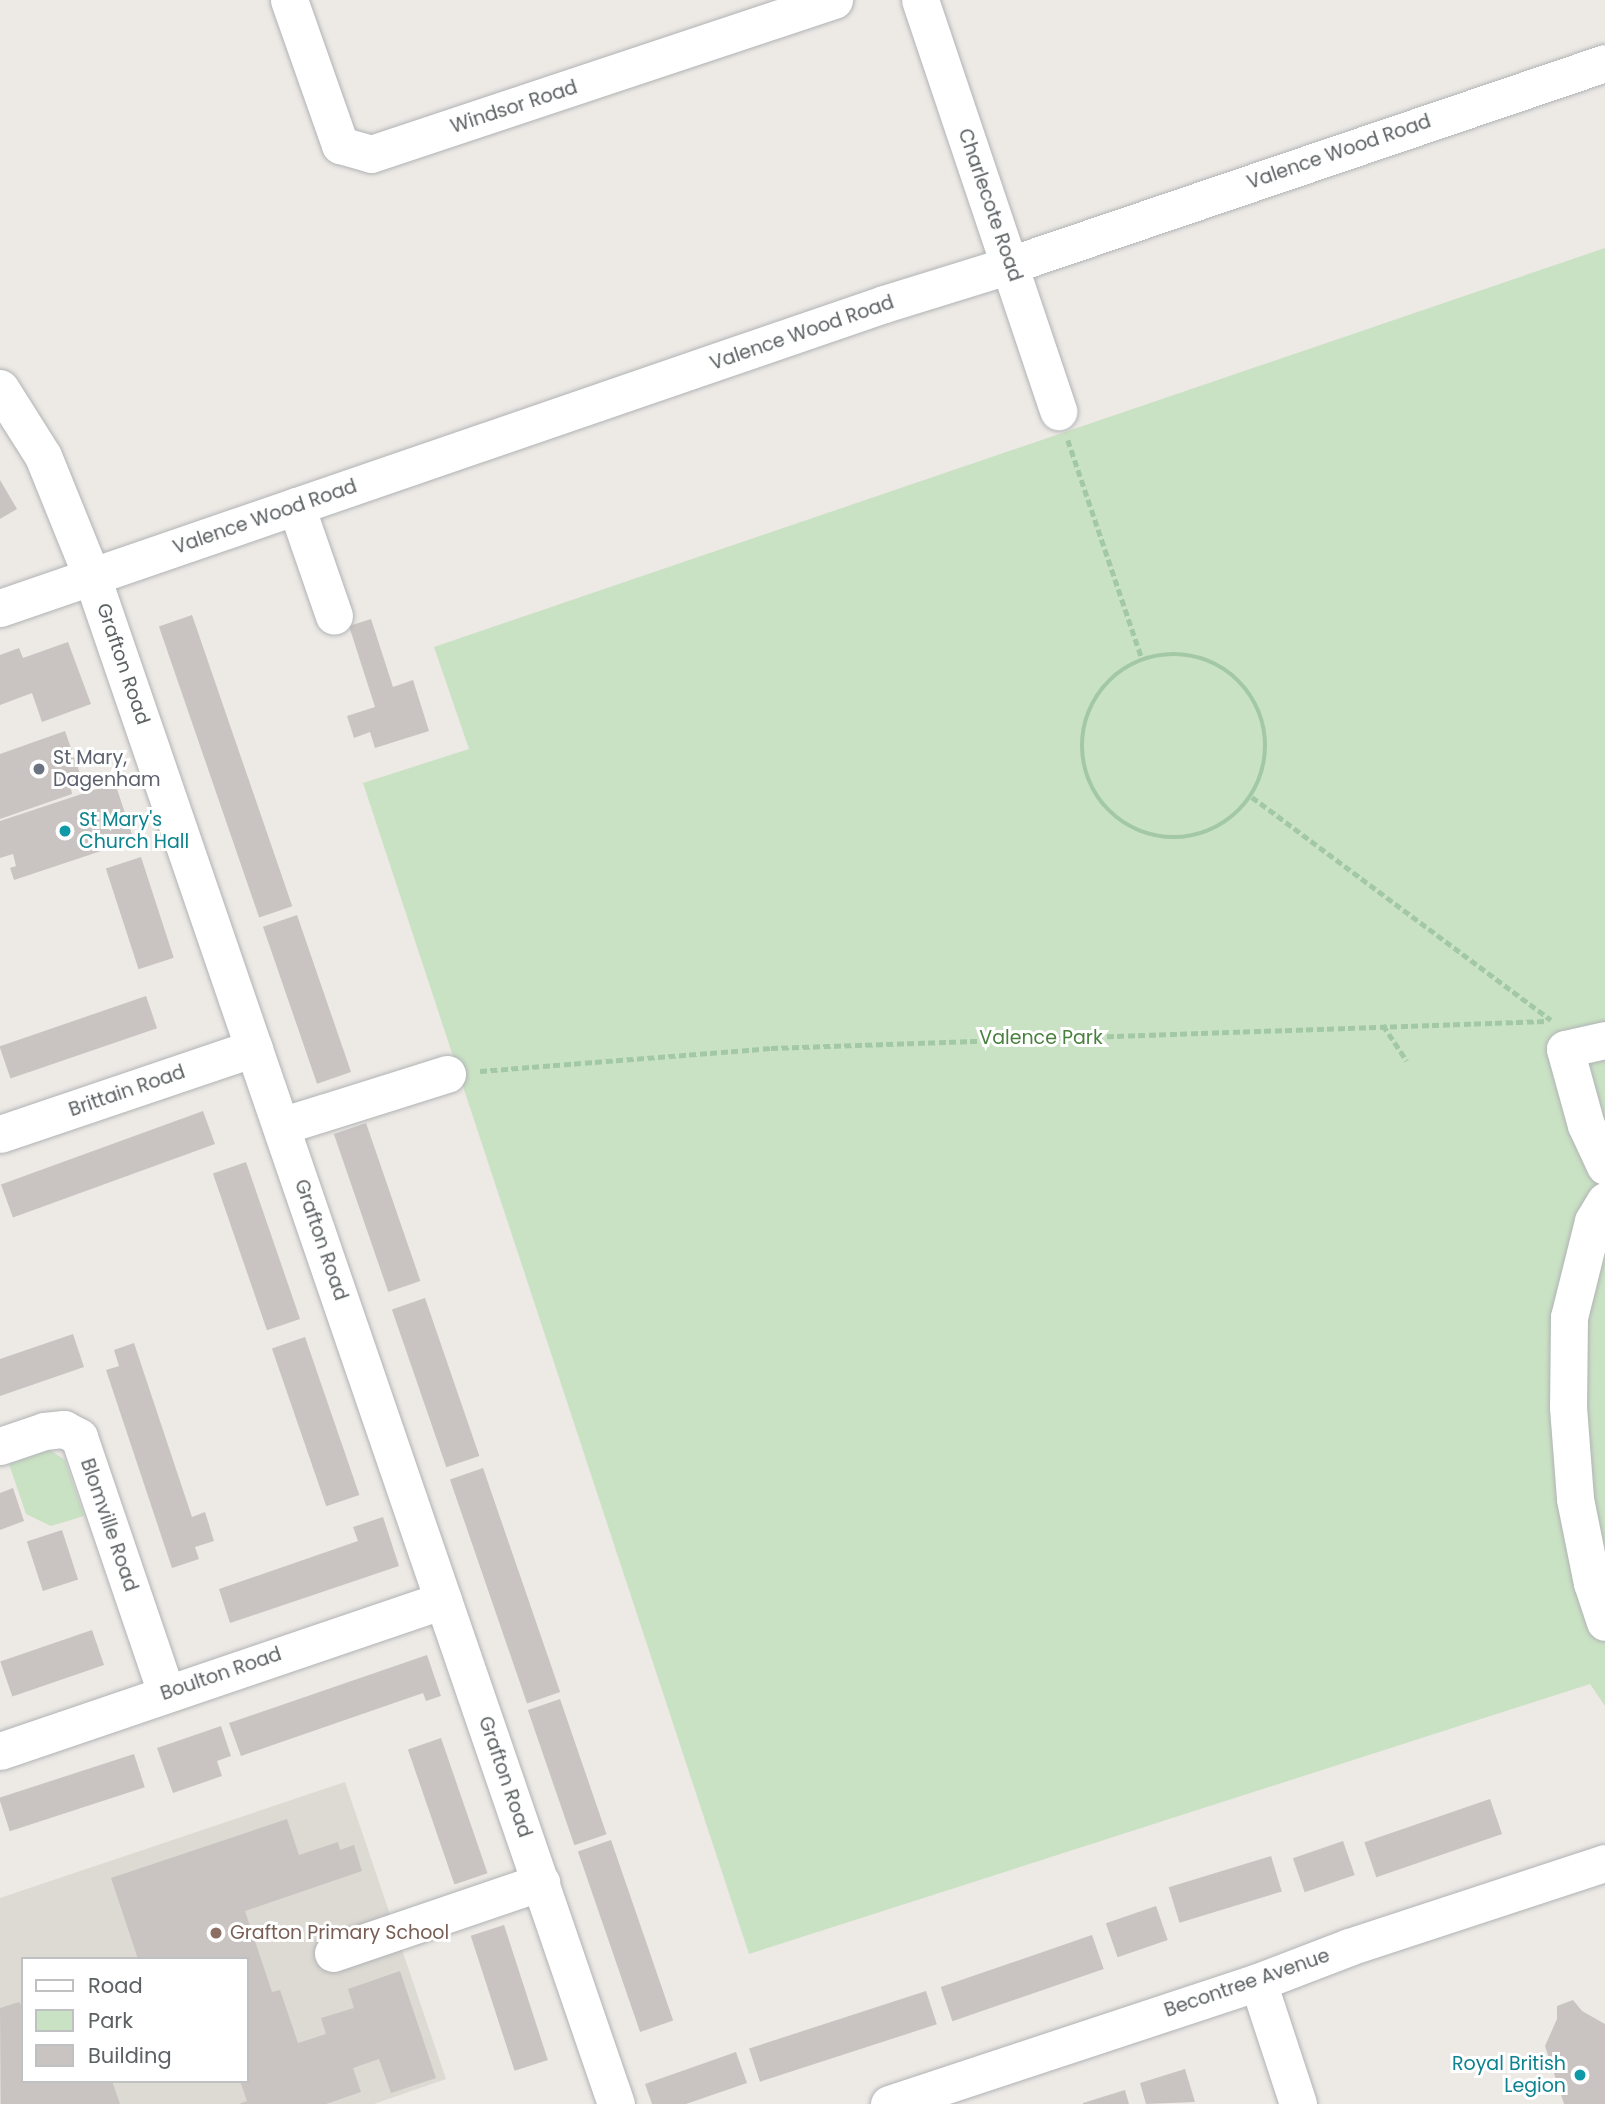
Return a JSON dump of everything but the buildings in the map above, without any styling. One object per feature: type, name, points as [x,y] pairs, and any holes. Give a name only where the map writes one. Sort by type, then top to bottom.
[{"type":"street","name":"Windsor Road","points":[[289,0],[340,145],[371,154],[834,0]]},
{"type":"street","name":"Charlecote Road","points":[[920,0],[1058,411]]},
{"type":"street","name":"Valence Wood Road","points":[[0,608],[884,304],[1010,265],[1605,63]]},
{"type":"street","name":"Grafton Road","points":[[0,388],[43,456],[92,577],[616,2104]]},
{"type":"street","points":[[296,506],[334,616]]},
{"type":"street","points":[[1605,1040],[1558,1035],[1586,1125],[1605,1166]]},
{"type":"street","name":"Brittain Road","points":[[0,1134],[254,1048]]},
{"type":"street","points":[[281,1126],[447,1074]]},
{"type":"street","points":[[1605,1201],[1593,1221],[1569,1317],[1568,1407],[1575,1499],[1592,1583],[1605,1622]]},
{"type":"street","name":"Blomville Road","points":[[0,1446],[44,1431],[64,1429],[79,1437],[166,1692]]},
{"type":"street","name":"Boulton Road","points":[[0,1751],[166,1692],[443,1600]]},
{"type":"street","name":"Becontree Avenue","points":[[889,2104],[1605,1863]]},
{"type":"street","points":[[333,1953],[541,1881]]},
{"type":"street","points":[[1258,1982],[1298,2104]]},
{"type":"path","points":[[1058,411],[1142,659]]},
{"type":"path","points":[[1170,653],[1199,656],[1226,668],[1247,688],[1262,713],[1267,742],[1264,771],[1252,797],[1230,820],[1202,835],[1170,839],[1139,832],[1112,816],[1092,791],[1082,761],[1082,729],[1093,699],[1114,674],[1142,659],[1170,653]]},
{"type":"path","points":[[1252,797],[1558,1035]]},
{"type":"path","points":[[447,1074],[771,1048],[1383,1025],[1558,1035]]},
{"type":"path","points":[[1383,1025],[1407,1061]]},
{"type":"shaded area","name":"Grafton Primary School","points":[[345,1782],[446,2079],[374,2104],[0,2104],[0,1898]]},
{"type":"green space","name":"Valence Park","points":[[1605,248],[1605,1706],[1590,1684],[749,1954],[363,783],[469,749],[434,647]]},
{"type":"green space","points":[[50,1450],[65,1460],[84,1516],[51,1526],[26,1514],[9,1464]]},
{"type":"place","name":"St Mary, Dagenham","points":[[39,769]]},
{"type":"place","name":"St Mary's Church Hall","points":[[65,831]]},
{"type":"place","name":"Grafton Primary School","points":[[216,1933]]},
{"type":"place","name":"Royal British Legion","points":[[1580,2075]]}]
